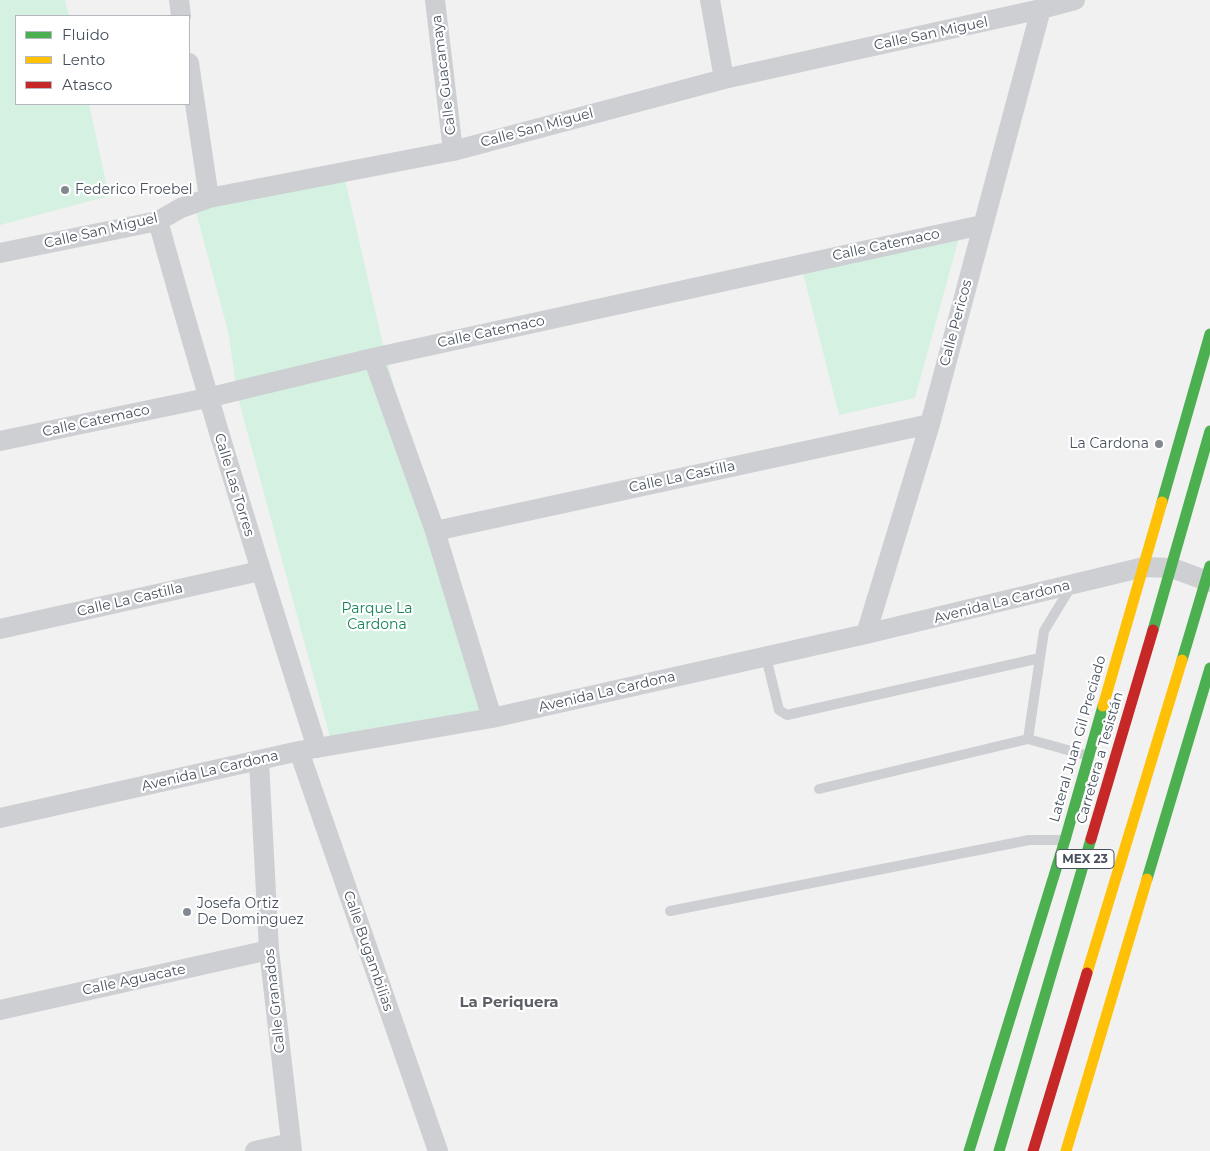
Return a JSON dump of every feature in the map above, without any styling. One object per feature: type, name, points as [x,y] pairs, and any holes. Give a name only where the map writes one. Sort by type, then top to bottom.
[{"type":"main road","name":"Lateral Juan Gil Preciado","points":[[969,1151],[1065,840],[1210,334]]},
{"type":"main road","name":"Carretera a Tesistán","points":[[999,1151],[1172,568],[1210,432]]},
{"type":"main road","name":"MEX 23","points":[[1033,1151],[1209,576]]},
{"type":"main road","points":[[1066,1151],[1210,668]]},
{"type":"street","points":[[179,0],[182,15]]},
{"type":"street","name":"Calle Guacamaya","points":[[435,0],[453,151]]},
{"type":"street","points":[[710,0],[724,80]]},
{"type":"street","name":"Calle San Miguel","points":[[0,253],[158,221],[181,208],[210,198],[453,151],[724,80],[1076,0]]},
{"type":"street","name":"Calle Pericos","points":[[866,634],[930,424],[1041,9]]},
{"type":"street","points":[[190,69],[210,198]]},
{"type":"street","name":"Calle Las Torres","points":[[158,221],[207,398],[260,571],[308,750]]},
{"type":"street","name":"Calle Catemaco","points":[[0,441],[207,398],[373,358],[982,225]]},
{"type":"street","points":[[373,358],[435,531],[492,718]]},
{"type":"street","points":[[1183,430],[1210,423]]},
{"type":"street","name":"Calle La Castilla","points":[[435,531],[930,424]]},
{"type":"street","name":"Avenida La Cardona","points":[[0,818],[308,750],[492,718],[866,634],[1144,567],[1172,568],[1209,576]]},
{"type":"street","name":"Calle La Castilla","points":[[0,629],[260,571]]},
{"type":"street","name":"Calle Bugambilias","points":[[308,750],[438,1151]]},
{"type":"street","name":"Calle Granados","points":[[258,761],[269,950],[291,1147]]},
{"type":"street","name":"Calle Aguacate","points":[[0,1010],[269,950]]},
{"type":"street","points":[[255,1151],[291,1147]]},
{"type":"lane","points":[[1028,739],[1044,630],[1073,584]]},
{"type":"lane","points":[[766,657],[779,710],[787,715],[1040,658]]},
{"type":"lane","points":[[819,789],[1028,739],[1089,756]]},
{"type":"lane","points":[[670,911],[1029,840],[1065,840]]},
{"type":"green space","points":[[0,0],[65,0],[69,15],[15,15],[15,105],[89,105],[109,196],[0,225]]},
{"type":"green space","name":"Parque La Cardona","points":[[344,175],[384,349],[483,717],[330,737],[237,394],[229,335],[195,208]]},
{"type":"green space","points":[[959,238],[915,398],[839,415],[802,269]]},
{"type":"traffic: fast","points":[[1162,502],[1210,334]]},
{"type":"traffic: fast","points":[[1153,630],[1210,431]]},
{"type":"traffic: fast","points":[[1182,660],[1210,566]]},
{"type":"traffic: fast","points":[[1147,879],[1210,668]]},
{"type":"traffic: fast","points":[[969,1151],[1065,840],[1103,706]]},
{"type":"traffic: fast","points":[[999,1151],[1091,839]]},
{"type":"traffic: slow","points":[[1103,706],[1162,502]]},
{"type":"traffic: slow","points":[[1087,973],[1182,660]]},
{"type":"traffic: slow","points":[[1066,1151],[1147,879]]},
{"type":"traffic: jam","points":[[1091,839],[1153,630]]},
{"type":"traffic: jam","points":[[1033,1151],[1087,973]]},
{"type":"place","name":"Federico Froebel","points":[[65,190]]},
{"type":"place","name":"La Cardona","points":[[1159,444]]},
{"type":"place","name":"Josefa Ortiz De Dominguez","points":[[187,912]]},
{"type":"district","name":"La Periquera","points":[[509,1003]]}]
